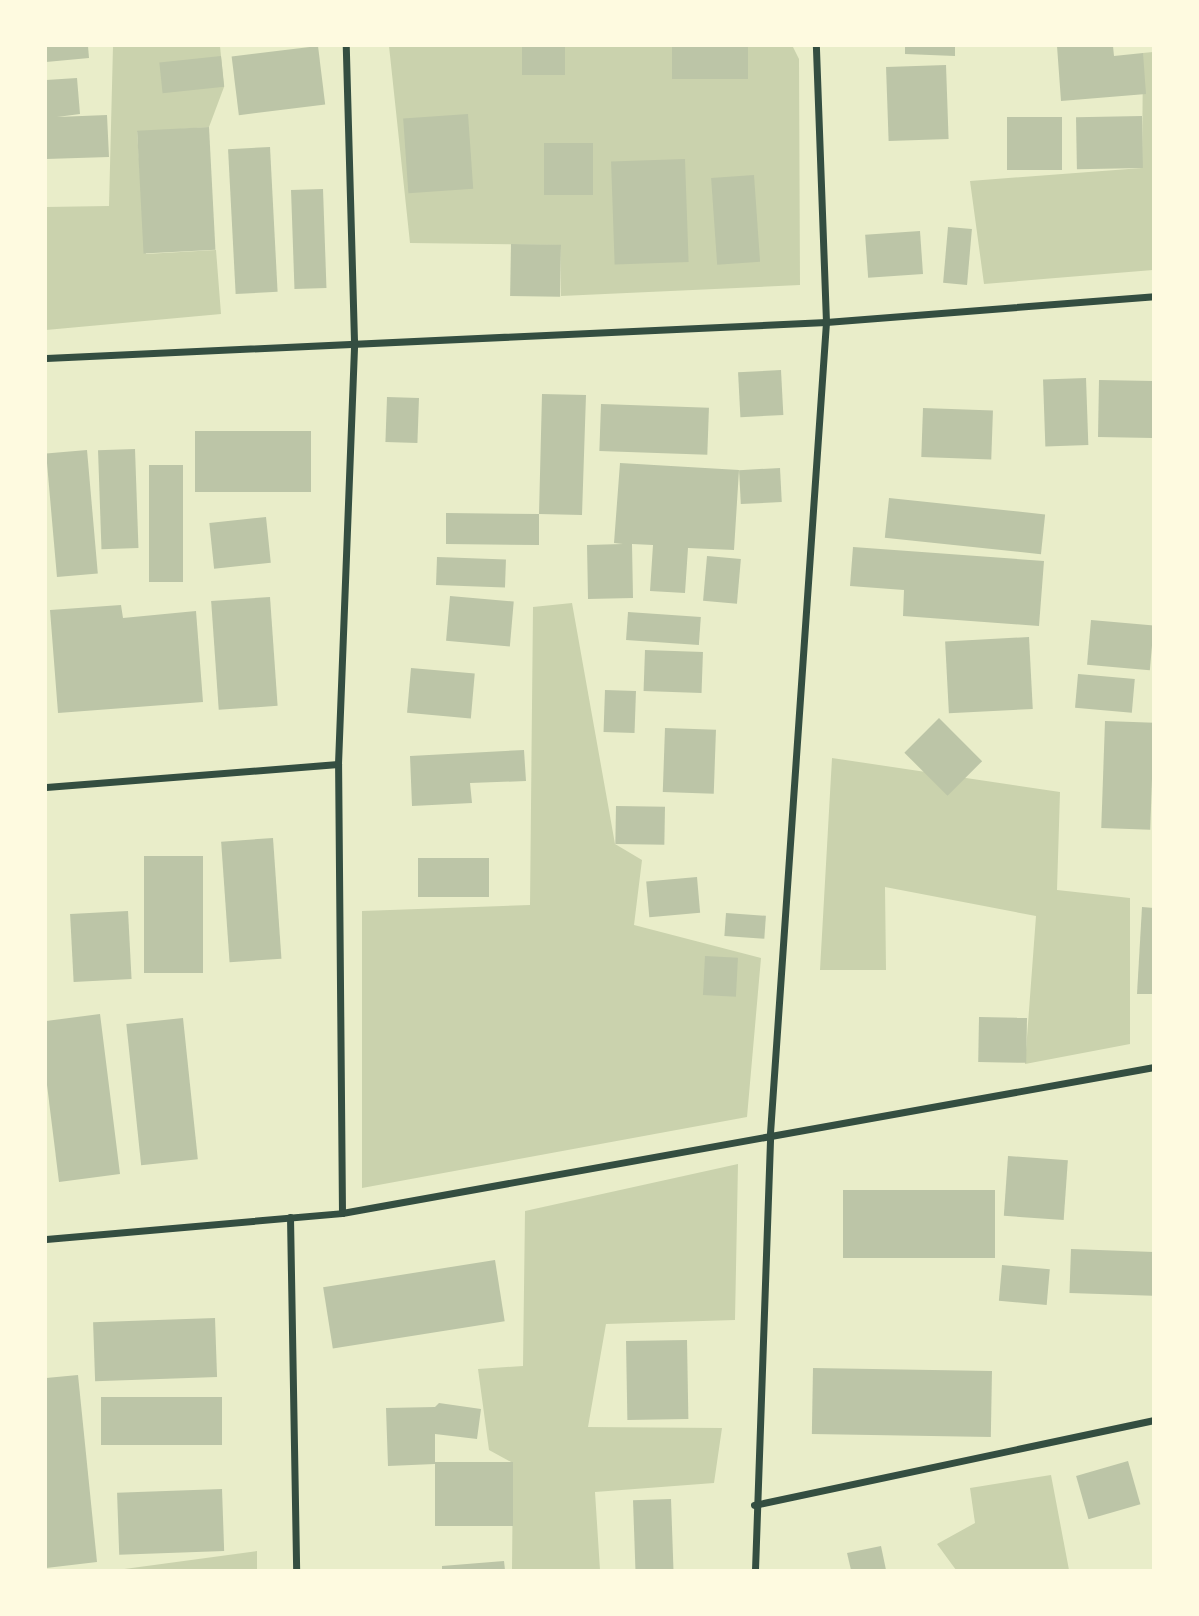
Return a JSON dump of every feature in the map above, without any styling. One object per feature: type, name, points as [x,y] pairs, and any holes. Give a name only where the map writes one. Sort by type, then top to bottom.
[{"type":"street","points":[[342,1213],[338,764],[354,341],[346,46]]},
{"type":"street","points":[[755,1570],[754,1505],[770,1133],[826,322],[816,46]]},
{"type":"street","points":[[46,358],[354,341],[826,322],[1153,296]]},
{"type":"street","points":[[46,787],[338,764]]},
{"type":"street","points":[[46,1239],[342,1213],[770,1133],[1153,1067]]},
{"type":"street","points":[[290,1217],[296,1570]]},
{"type":"street","points":[[754,1505],[1153,1420]]},
{"type":"green space","points":[[113,46],[220,46],[224,87],[209,127],[137,132],[146,254],[216,250],[221,314],[46,330],[46,207],[109,206]]},
{"type":"green space","points":[[389,46],[793,47],[799,59],[800,285],[561,296],[561,245],[410,243]]},
{"type":"green space","points":[[1153,52],[1153,270],[984,284],[970,181],[1142,168],[1143,53]]},
{"type":"green space","points":[[572,603],[615,844],[642,860],[634,925],[761,958],[747,1117],[362,1188],[362,911],[530,905],[533,607]]},
{"type":"green space","points":[[832,758],[1060,792],[1057,890],[1130,898],[1130,1044],[1025,1064],[1036,916],[885,887],[886,970],[820,970]]},
{"type":"green space","points":[[738,1164],[735,1320],[606,1324],[588,1427],[722,1428],[714,1483],[595,1492],[600,1570],[512,1570],[513,1463],[489,1450],[478,1369],[523,1366],[525,1211]]},
{"type":"green space","points":[[1051,1475],[1069,1570],[956,1570],[937,1544],[975,1523],[970,1488]]},
{"type":"green space","points":[[257,1551],[257,1570],[117,1570]]},
{"type":"building","points":[[46,46],[88,46],[89,58],[46,62]]},
{"type":"building","points":[[318,46],[325,105],[239,115],[232,57]]},
{"type":"building","points":[[522,46],[565,46],[565,75],[522,75]]},
{"type":"building","points":[[672,46],[748,46],[748,79],[672,79]]},
{"type":"building","points":[[905,46],[955,46],[955,56],[905,54]]},
{"type":"building","points":[[1057,46],[1113,46],[1114,56],[1143,53],[1146,94],[1061,101]]},
{"type":"building","points":[[221,56],[224,87],[163,93],[159,62]]},
{"type":"building","points":[[946,65],[949,139],[889,141],[886,67]]},
{"type":"building","points":[[77,78],[80,114],[57,117],[107,115],[109,157],[46,159],[46,80]]},
{"type":"building","points":[[468,114],[473,189],[408,193],[403,119]]},
{"type":"building","points":[[1142,116],[1143,168],[1077,169],[1076,117]]},
{"type":"building","points":[[1007,117],[1062,117],[1062,170],[1007,170]]},
{"type":"building","points":[[209,127],[215,250],[144,254],[137,131]]},
{"type":"building","points":[[544,143],[593,143],[593,195],[544,195]]},
{"type":"building","points":[[270,147],[278,292],[236,294],[228,149]]},
{"type":"building","points":[[685,159],[689,262],[615,265],[611,162]]},
{"type":"building","points":[[754,175],[760,262],[717,265],[711,178]]},
{"type":"building","points":[[323,189],[326,288],[294,289],[291,190]]},
{"type":"building","points":[[948,227],[972,229],[967,285],[943,283]]},
{"type":"building","points":[[920,231],[923,274],[868,278],[865,235]]},
{"type":"building","points":[[511,244],[561,245],[560,297],[510,296]]},
{"type":"building","points":[[781,370],[783,415],[740,417],[738,372]]},
{"type":"building","points":[[1086,378],[1088,445],[1045,446],[1043,380]]},
{"type":"building","points":[[1099,380],[1154,381],[1153,438],[1098,437]]},
{"type":"building","points":[[542,394],[586,395],[582,515],[539,514]]},
{"type":"building","points":[[387,397],[419,398],[417,443],[385,442]]},
{"type":"building","points":[[601,404],[709,408],[707,455],[599,451]]},
{"type":"building","points":[[923,408],[993,410],[991,459],[921,457]]},
{"type":"building","points":[[195,431],[311,431],[311,492],[195,492]]},
{"type":"building","points":[[135,449],[138,548],[101,549],[98,450]]},
{"type":"building","points":[[87,450],[98,574],[57,577],[46,454]]},
{"type":"building","points":[[620,463],[739,470],[734,550],[688,548],[685,593],[650,591],[653,545],[632,544],[633,598],[588,599],[587,545],[623,544],[614,543]]},
{"type":"building","points":[[149,465],[183,465],[183,582],[149,582]]},
{"type":"building","points":[[780,468],[782,502],[741,504],[739,470]]},
{"type":"building","points":[[889,498],[1045,514],[1041,554],[885,538]]},
{"type":"building","points":[[446,513],[539,514],[539,545],[446,544]]},
{"type":"building","points":[[266,517],[271,563],[214,569],[209,523]]},
{"type":"building","points":[[853,547],[1044,561],[1039,626],[903,616],[904,590],[850,586]]},
{"type":"building","points":[[707,556],[741,559],[737,604],[703,601]]},
{"type":"building","points":[[437,557],[506,559],[505,587],[436,585]]},
{"type":"building","points":[[450,596],[514,602],[510,646],[446,641]]},
{"type":"building","points":[[270,597],[278,706],[219,710],[211,601]]},
{"type":"building","points":[[121,605],[123,618],[196,611],[203,702],[58,713],[50,610]]},
{"type":"building","points":[[628,612],[701,617],[699,645],[626,640]]},
{"type":"building","points":[[1091,620],[1154,625],[1150,670],[1087,665]]},
{"type":"building","points":[[1029,637],[1033,709],[949,713],[945,641]]},
{"type":"building","points":[[645,650],[703,652],[702,693],[644,691]]},
{"type":"building","points":[[411,668],[475,674],[471,718],[407,713]]},
{"type":"building","points":[[1078,674],[1135,679],[1132,713],[1075,708]]},
{"type":"building","points":[[605,690],[636,691],[635,733],[604,732]]},
{"type":"building","points":[[939,718],[982,761],[947,796],[904,753]]},
{"type":"building","points":[[1105,721],[1154,723],[1150,830],[1101,828]]},
{"type":"building","points":[[665,728],[716,730],[714,794],[663,792]]},
{"type":"building","points":[[524,750],[526,781],[470,783],[472,803],[412,806],[410,756]]},
{"type":"building","points":[[616,806],[665,807],[664,845],[615,844]]},
{"type":"building","points":[[273,838],[281,959],[230,962],[221,842]]},
{"type":"building","points":[[144,856],[203,856],[203,973],[144,973]]},
{"type":"building","points":[[418,858],[489,858],[489,897],[418,897]]},
{"type":"building","points":[[697,877],[700,913],[649,917],[646,881]]},
{"type":"building","points":[[1142,907],[1154,908],[1154,994],[1137,994]]},
{"type":"building","points":[[128,911],[132,979],[74,982],[70,914]]},
{"type":"building","points":[[726,913],[766,916],[764,939],[724,936]]},
{"type":"building","points":[[705,956],[738,958],[736,997],[703,995]]},
{"type":"building","points":[[100,1014],[120,1174],[59,1182],[46,1077],[46,1021]]},
{"type":"building","points":[[979,1017],[1027,1018],[1026,1063],[978,1062]]},
{"type":"building","points":[[183,1018],[198,1159],[141,1165],[126,1024]]},
{"type":"building","points":[[1008,1156],[1068,1160],[1064,1220],[1004,1216]]},
{"type":"building","points":[[843,1190],[995,1190],[995,1258],[843,1258]]},
{"type":"building","points":[[1071,1249],[1154,1252],[1152,1296],[1069,1293]]},
{"type":"building","points":[[495,1260],[505,1321],[333,1348],[323,1287]]},
{"type":"building","points":[[1002,1265],[1050,1269],[1047,1305],[999,1301]]},
{"type":"building","points":[[215,1318],[217,1377],[95,1381],[93,1322]]},
{"type":"building","points":[[687,1340],[688,1419],[627,1420],[626,1341]]},
{"type":"building","points":[[813,1368],[992,1371],[991,1437],[812,1434]]},
{"type":"building","points":[[78,1375],[97,1562],[46,1568],[46,1378]]},
{"type":"building","points":[[101,1397],[222,1397],[222,1445],[101,1445]]},
{"type":"building","points":[[439,1403],[481,1409],[477,1439],[435,1434],[435,1464],[388,1466],[386,1408],[435,1407]]},
{"type":"building","points":[[1128,1461],[1140,1504],[1088,1519],[1076,1476]]},
{"type":"building","points":[[435,1462],[513,1462],[513,1526],[435,1526]]},
{"type":"building","points":[[222,1489],[224,1551],[119,1555],[117,1493]]},
{"type":"building","points":[[671,1499],[673,1570],[635,1570],[633,1500]]},
{"type":"building","points":[[881,1546],[886,1570],[851,1570],[847,1553]]},
{"type":"building","points":[[504,1561],[505,1570],[442,1570],[442,1566]]}]
